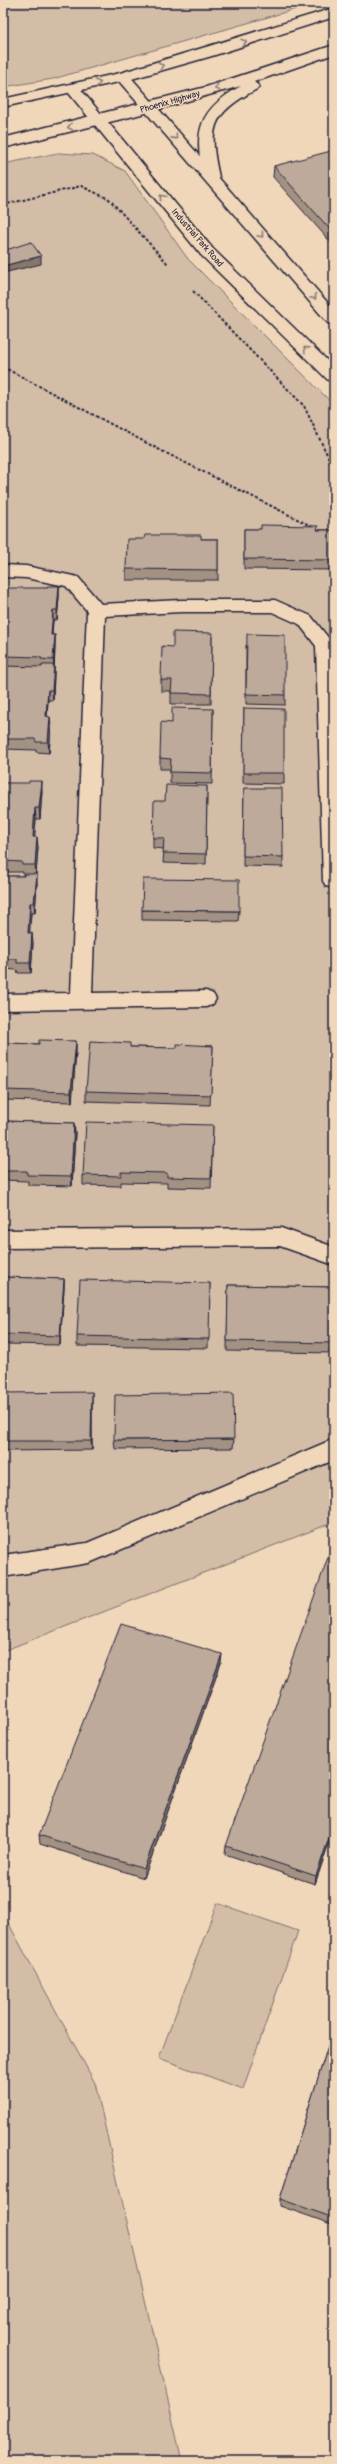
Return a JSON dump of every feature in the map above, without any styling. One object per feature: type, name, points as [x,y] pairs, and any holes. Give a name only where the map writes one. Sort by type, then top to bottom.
[{"type":"street","points":[[3,103],[124,77],[207,53],[334,12]]},
{"type":"street","name":"Phoenix Highway","points":[[3,144],[149,108],[296,63],[334,49]]},
{"type":"street","points":[[211,177],[206,154],[205,133],[210,118],[222,105],[244,90],[296,63]]},
{"type":"street","points":[[124,77],[149,108],[211,177],[334,320]]},
{"type":"street","name":"Industrial Park Road","points":[[73,89],[207,252],[334,376]]},
{"type":"street","points":[[3,571],[26,572],[72,581],[96,610],[80,1001]]},
{"type":"street","points":[[96,610],[181,606],[275,606],[305,620],[326,646],[334,881]]},
{"type":"street","points":[[3,1002],[206,1000]]},
{"type":"street","points":[[3,1239],[281,1237],[334,1256]]},
{"type":"street","points":[[3,1566],[89,1553],[334,1449]]},
{"type":"path","points":[[3,205],[81,186],[109,199],[173,270]]},
{"type":"path","points":[[190,287],[304,406],[334,469]]},
{"type":"path","points":[[3,367],[158,449],[326,533]]},
{"type":"shaded area","points":[[3,3],[317,3],[53,79],[3,87]]},
{"type":"shaded area","points":[[58,153],[93,155],[125,171],[188,259],[334,405],[334,1522],[3,1651],[3,164]]},
{"type":"shaded area","points":[[217,1903],[298,1931],[243,2089],[159,2058]]},
{"type":"shaded area","points":[[3,1913],[95,2083],[182,2461],[3,2461]]},
{"type":"building","points":[[331,151],[334,154],[334,234],[274,166]]},
{"type":"building","points":[[31,242],[41,256],[3,266],[3,251]]},
{"type":"building","points":[[261,525],[318,526],[317,530],[334,530],[334,560],[244,559],[244,529],[261,529]]},
{"type":"building","points":[[145,535],[201,535],[201,539],[218,539],[218,570],[126,569],[127,539],[144,539]]},
{"type":"building","points":[[47,586],[59,586],[57,610],[53,610],[51,635],[55,635],[53,660],[41,659],[41,657],[3,656],[3,588],[47,588]]},
{"type":"building","points":[[173,632],[212,633],[211,694],[171,693],[172,680],[161,680],[162,646],[173,647]]},
{"type":"building","points":[[247,634],[285,635],[285,695],[246,694]]},
{"type":"building","points":[[42,665],[54,665],[52,690],[48,690],[46,716],[50,717],[48,742],[36,742],[35,739],[3,739],[3,666],[42,667]]},
{"type":"building","points":[[172,708],[213,709],[212,773],[170,772],[171,759],[160,758],[161,722],[172,723]]},
{"type":"building","points":[[244,708],[284,709],[284,773],[243,773]]},
{"type":"building","points":[[29,781],[42,781],[39,808],[35,808],[33,837],[37,837],[35,865],[22,865],[22,862],[3,861],[3,783],[29,783]]},
{"type":"building","points":[[166,785],[207,786],[206,854],[163,853],[164,838],[153,838],[154,801],[165,801]]},
{"type":"building","points":[[244,788],[282,788],[283,857],[243,856]]},
{"type":"building","points":[[24,874],[37,874],[34,903],[30,903],[28,933],[32,933],[30,963],[17,963],[17,959],[3,959],[3,876],[24,876]]},
{"type":"building","points":[[143,879],[239,880],[239,911],[142,910]]},
{"type":"building","points":[[39,1040],[76,1041],[71,1092],[3,1090],[3,1043],[39,1044]]},
{"type":"building","points":[[90,1041],[130,1043],[130,1047],[177,1048],[177,1044],[213,1046],[211,1095],[86,1091]]},
{"type":"building","points":[[3,1121],[74,1123],[71,1176],[27,1175],[27,1171],[3,1171]]},
{"type":"building","points":[[86,1122],[213,1125],[211,1178],[167,1177],[167,1173],[121,1172],[121,1176],[83,1175]]},
{"type":"building","points":[[3,1277],[64,1279],[60,1336],[3,1334]]},
{"type":"building","points":[[80,1280],[210,1283],[209,1339],[77,1336]]},
{"type":"building","points":[[228,1285],[334,1287],[334,1343],[227,1341]]},
{"type":"building","points":[[92,1392],[91,1441],[3,1441],[3,1393]]},
{"type":"building","points":[[233,1393],[234,1439],[114,1440],[115,1395]]},
{"type":"building","points":[[333,1543],[334,1823],[316,1876],[226,1846]]},
{"type":"building","points":[[121,1624],[222,1654],[144,1869],[39,1835]]},
{"type":"building","points":[[334,2027],[334,2218],[280,2199]]}]
